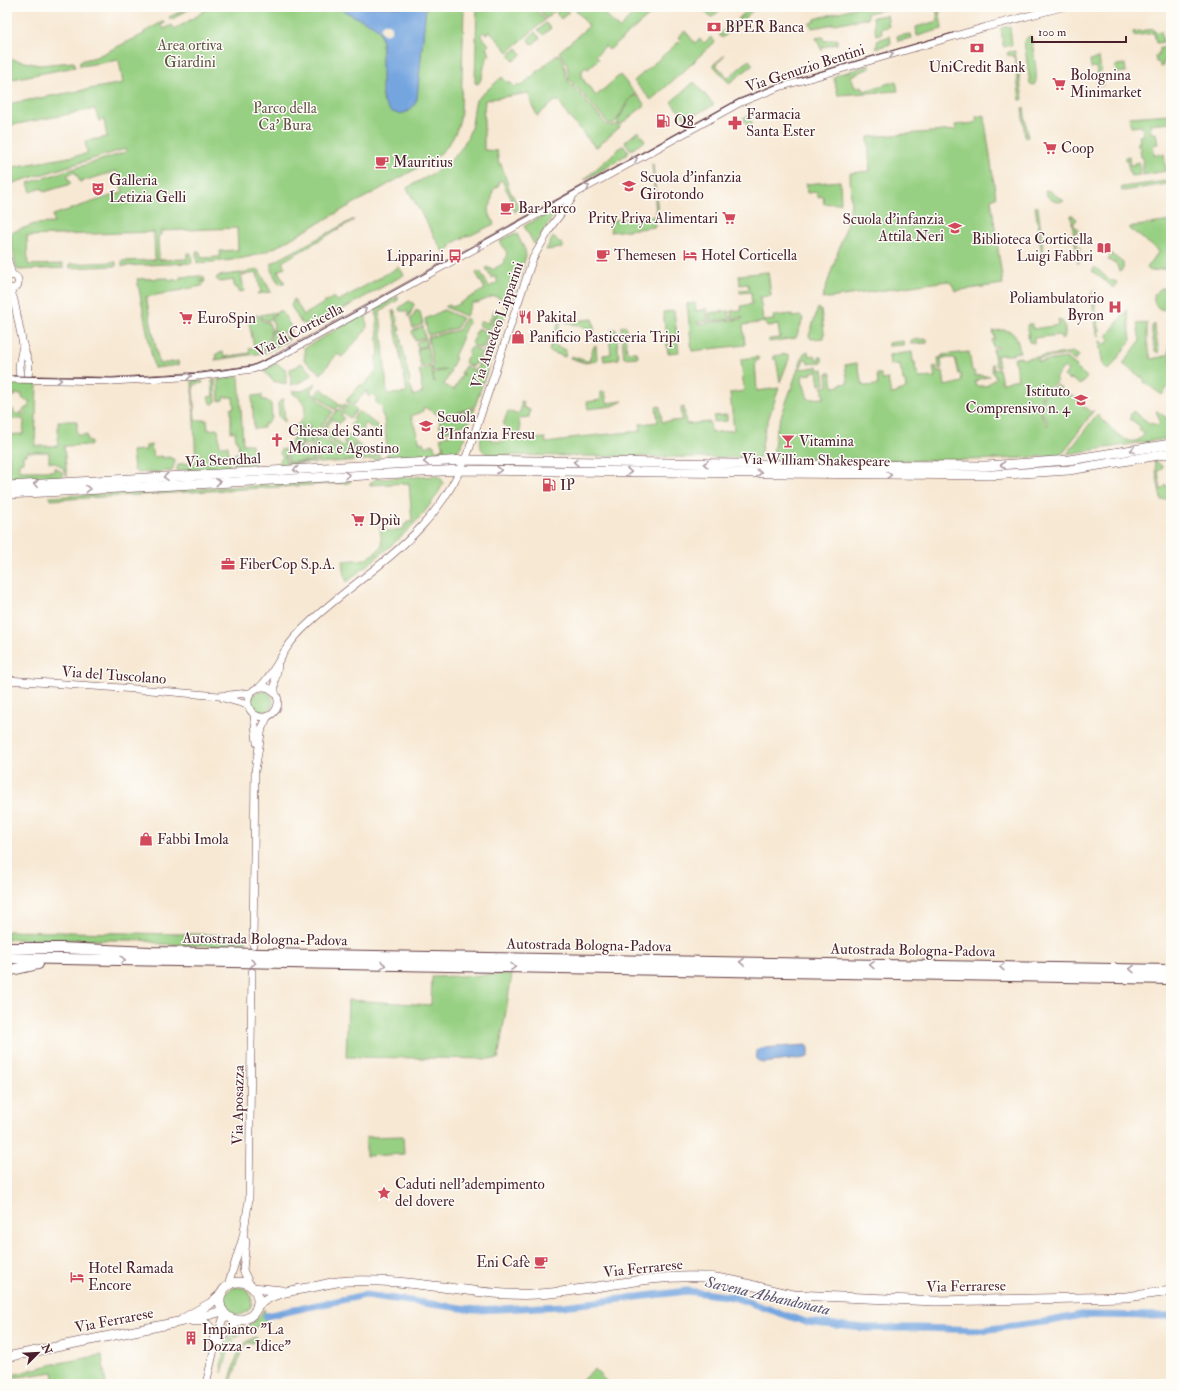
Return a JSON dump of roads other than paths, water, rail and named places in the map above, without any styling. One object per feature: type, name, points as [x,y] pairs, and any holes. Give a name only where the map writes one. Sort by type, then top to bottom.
[{"type":"highway","points":[[7,943],[60,948]]},
{"type":"highway","name":"Autostrada Bologna-Padova","points":[[7,948],[60,948],[150,952],[1171,970]]},
{"type":"highway","name":"Autostrada Bologna-Padova","points":[[7,958],[1171,980]]},
{"type":"highway","points":[[7,971],[31,965],[84,960]]},
{"type":"main road","name":"Via William Shakespeare","points":[[465,460],[969,466],[1056,461],[1171,444]]},
{"type":"main road","name":"Via William Shakespeare","points":[[460,470],[991,475],[1069,470],[1171,453]]},
{"type":"main road","name":"Via Stendhal","points":[[7,486],[465,460]]},
{"type":"main road","name":"Via Stendhal","points":[[7,494],[460,470]]},
{"type":"main road","name":"Via Ferrarese","points":[[285,1292],[349,1281],[398,1282],[513,1294],[536,1294],[571,1291],[668,1276],[717,1278],[794,1295],[935,1301],[1126,1297],[1171,1291]]},
{"type":"main road","points":[[252,1288],[256,1295],[256,1306],[253,1313],[245,1318],[234,1319],[224,1312],[220,1302],[221,1294],[228,1285],[233,1283],[240,1282],[252,1288],[285,1292]]},
{"type":"main road","points":[[256,1306],[267,1298],[285,1292]]},
{"type":"main road","name":"Via Ferrarese","points":[[180,1321],[211,1303],[221,1294]]},
{"type":"main road","name":"Via Ferrarese","points":[[7,1357],[224,1312]]},
{"type":"street","name":"Via Genuzio Bentini","points":[[573,194],[731,107],[772,89],[986,27],[1062,7]]},
{"type":"street","name":"Via di Corticella","points":[[7,379],[123,380],[202,376],[257,367],[280,356],[573,194]]},
{"type":"street","name":"Via Amedeo Lipparini","points":[[260,687],[269,677],[291,643],[309,623],[421,528],[442,501],[465,460],[534,258],[549,230],[571,200],[573,194]]},
{"type":"street","points":[[8,260],[9,276],[16,277],[18,282],[18,286],[10,288],[29,366],[28,379]]},
{"type":"street","points":[[20,379],[19,366],[23,345]]},
{"type":"street","name":"Via Amedeo Lipparini","points":[[275,693],[275,680],[280,660]]},
{"type":"street","name":"Via del Tuscolano","points":[[7,680],[219,696]]},
{"type":"street","points":[[219,696],[250,693],[260,687],[268,688],[275,693],[278,699],[275,711],[268,716],[261,717],[254,715],[250,711],[248,705],[250,693]]},
{"type":"street","points":[[219,696],[248,705]]},
{"type":"street","points":[[254,715],[258,751]]},
{"type":"street","points":[[253,945],[255,771],[262,728],[268,716]]},
{"type":"street","name":"Via Aposazza","points":[[228,1285],[243,1237],[248,1204],[252,972]]},
{"type":"street","name":"Via Aposazza","points":[[243,1237],[246,1241],[243,1270],[252,1288]]},
{"type":"street","points":[[206,1384],[224,1312]]},
{"type":"street","points":[[214,1355],[225,1333],[245,1318]]},
{"type":"street","name":"Via Ferrarese","points":[[180,1321],[200,1321],[208,1324],[214,1334],[214,1355]]},
{"type":"water","points":[[336,7],[426,7],[417,99],[414,106],[409,110],[398,114],[393,112],[384,103],[382,95],[382,40],[379,30]]},
{"type":"water","points":[[807,1045],[809,1048],[809,1056],[805,1058],[763,1063],[757,1060],[756,1050],[761,1048]]},
{"type":"waterway","name":"Savena Abbandonata","points":[[266,1316],[365,1295],[476,1310],[563,1306],[687,1291],[733,1297],[806,1322],[864,1328],[982,1330],[1051,1321],[1081,1315],[1171,1316]]},
{"type":"tram line","points":[[13,376],[112,378],[201,373],[252,366],[279,354],[738,100],[778,84],[953,33]]},
{"type":"place","name":"BPER Banca","points":[[714,27]]},
{"type":"place","name":"UniCredit Bank","points":[[977,48]]},
{"type":"place","name":"Bolognina Minimarket","points":[[1059,84]]},
{"type":"place","name":"Q8","points":[[663,121]]},
{"type":"place","name":"Farmacia Santa Ester","points":[[735,123]]},
{"type":"place","name":"Coop","points":[[1050,148]]},
{"type":"place","name":"Mauritius","points":[[382,162]]},
{"type":"place","name":"Scuola d'infanzia Girotondo","points":[[629,186]]},
{"type":"place","name":"Galleria Letizia Gelli","points":[[98,189]]},
{"type":"place","name":"Bar Parco","points":[[507,208]]},
{"type":"place","name":"Prity Priya Alimentari","points":[[729,218]]},
{"type":"place","name":"Scuola d'infanzia Attila Neri","points":[[955,228]]},
{"type":"place","name":"Biblioteca Corticella Luigi Fabbri","points":[[1104,248]]},
{"type":"place","name":"Themesen","points":[[603,255]]},
{"type":"place","name":"Hotel Corticella","points":[[690,255]]},
{"type":"place","name":"Lipparini","points":[[455,256]]},
{"type":"place","name":"Poliambulatorio Byron","points":[[1115,307]]},
{"type":"place","name":"Pakital","points":[[525,317]]},
{"type":"place","name":"EuroSpin","points":[[186,318]]},
{"type":"place","name":"Panificio Pasticceria Tripi","points":[[518,337]]},
{"type":"place","name":"Istituto Comprensivo n. 4","points":[[1081,400]]},
{"type":"place","name":"Scuola d'Infanzia Fresu","points":[[426,426]]},
{"type":"place","name":"Chiesa dei Santi Monica e Agostino","points":[[277,440]]},
{"type":"place","name":"Vitamina","points":[[788,441]]},
{"type":"place","name":"IP","points":[[549,485]]},
{"type":"place","name":"Dpiù","points":[[358,520]]},
{"type":"place","name":"FiberCop S.p.A.","points":[[228,564]]},
{"type":"place","name":"Fabbi Imola","points":[[146,839]]},
{"type":"place","name":"Caduti nell'adempimento del dovere","points":[[384,1193]]},
{"type":"place","name":"Eni Cafè","points":[[541,1262]]},
{"type":"place","name":"Hotel Ramada Encore","points":[[77,1277]]},
{"type":"place","name":"Impianto \"La Dozza - Idice\"","points":[[191,1338]]},
{"type":"park label","name":"Area ortiva Giardini","points":[[190,54]]},
{"type":"park label","name":"Parco della Ca' Bura","points":[[285,116]]}]
